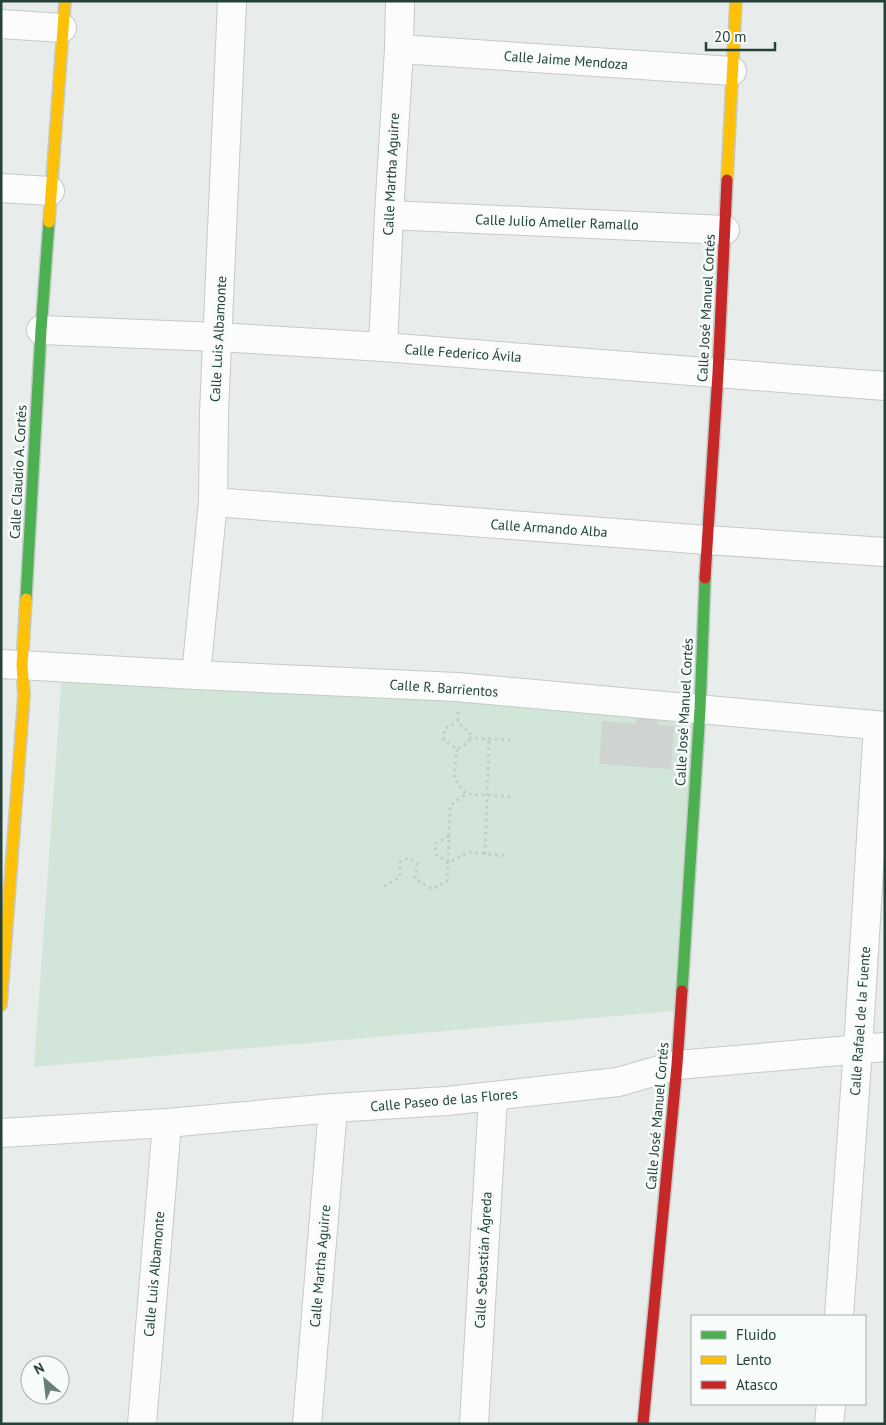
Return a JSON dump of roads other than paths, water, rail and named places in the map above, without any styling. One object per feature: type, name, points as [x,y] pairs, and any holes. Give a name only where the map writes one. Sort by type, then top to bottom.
[{"type":"street","name":"Calle Luis Albamonte","points":[[196,676],[213,502],[214,413],[232,1]]},
{"type":"street","name":"Calle Martha Aguirre","points":[[383,347],[400,1]]},
{"type":"street","name":"Calle José Manuel Cortés","points":[[643,1424],[678,1065],[700,709],[707,540],[718,373],[736,1]]},
{"type":"street","points":[[1,24],[64,14]]},
{"type":"street","name":"Calle Claudio A. Cortés","points":[[1,1004],[24,695],[12,665],[41,330],[64,14]]},
{"type":"street","name":"Calle Jaime Mendoza","points":[[399,49],[732,71]]},
{"type":"street","points":[[1,188],[50,191]]},
{"type":"street","name":"Calle Julio Ameller Ramallo","points":[[388,215],[725,230]]},
{"type":"street","name":"Calle Federico Ávila","points":[[41,330],[218,337],[383,347],[885,386]]},
{"type":"street","name":"Calle Armando Alba","points":[[213,502],[885,552]]},
{"type":"street","name":"Calle R. Barrientos","points":[[12,665],[196,676],[457,687],[881,726]]},
{"type":"street","name":"Calle Rafael de la Fuente","points":[[839,1315],[881,726]]},
{"type":"street","name":"Calle Paseo de las Flores","points":[[1,1133],[167,1123],[333,1108],[447,1102],[618,1082],[678,1065],[885,1047]]},
{"type":"street","name":"Calle Sebastián Ágreda","points":[[474,1424],[493,1097]]},
{"type":"street","name":"Calle Martha Aguirre","points":[[307,1424],[333,1108]]},
{"type":"street","name":"Calle Luis Albamonte","points":[[142,1424],[167,1123]]},
{"type":"street","points":[[829,1424],[831,1405]]}]
